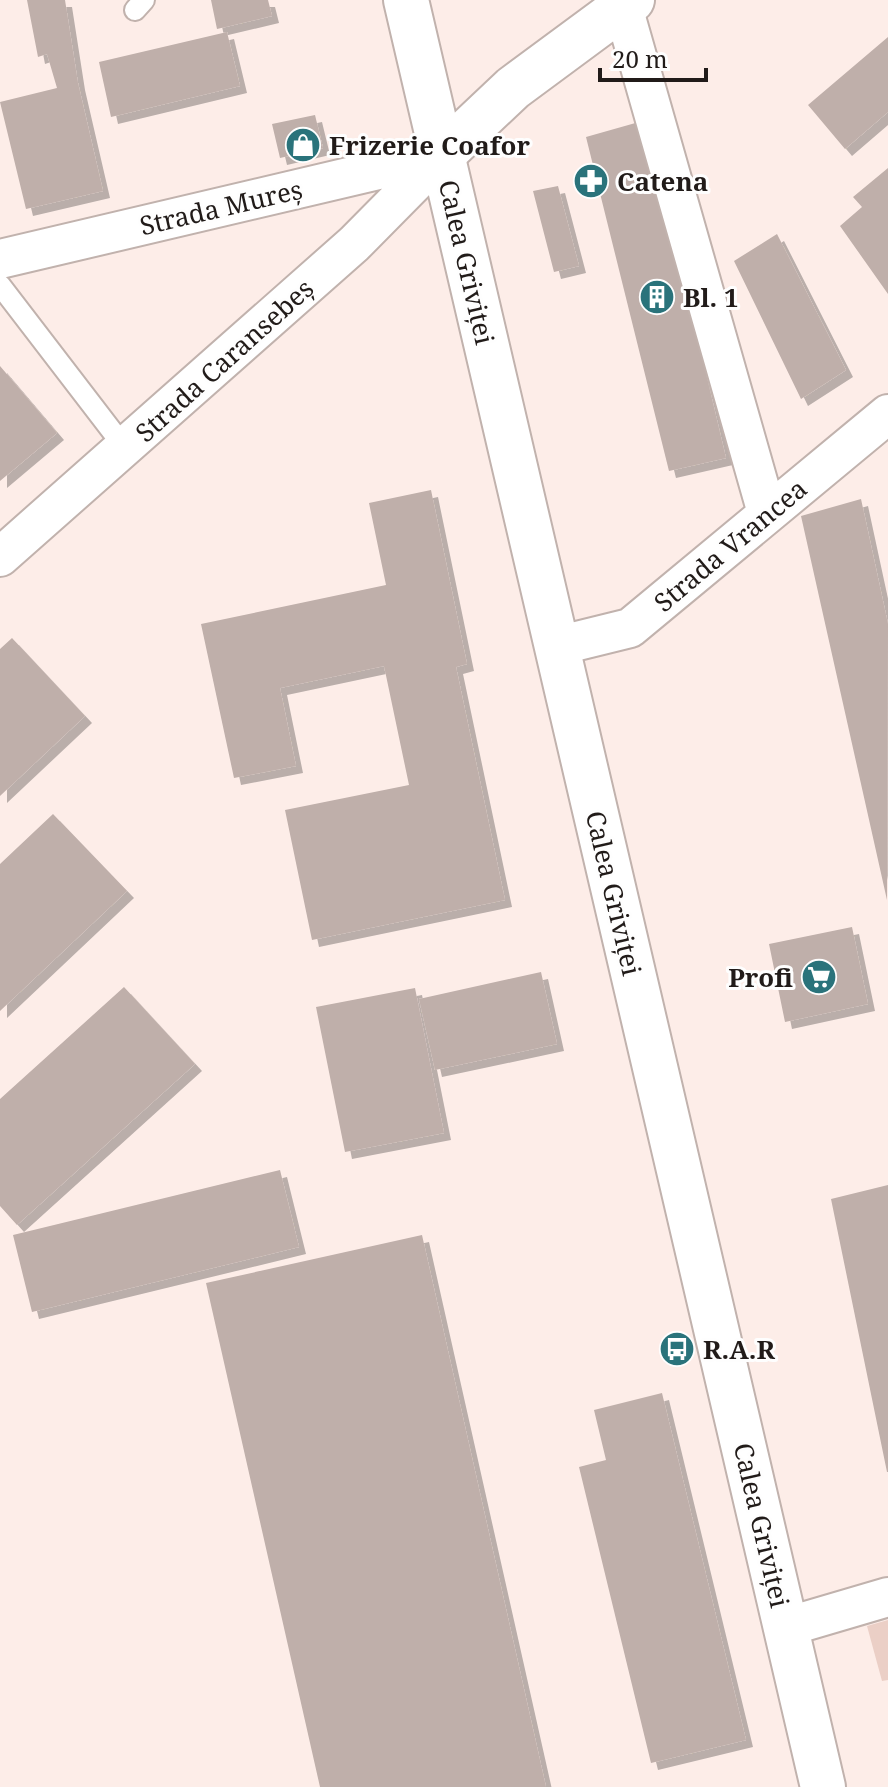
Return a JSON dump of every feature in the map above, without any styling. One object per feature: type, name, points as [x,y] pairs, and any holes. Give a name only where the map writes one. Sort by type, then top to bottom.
[{"type":"main road","name":"Calea Griviței","points":[[406,0],[823,1787]]},
{"type":"main road","points":[[442,155],[513,88],[628,3]]},
{"type":"street","points":[[628,3],[767,513]]},
{"type":"street","name":"Strada Mureș","points":[[0,259],[442,155]]},
{"type":"street","name":"Strada Caransebeș","points":[[0,557],[354,244],[442,155]]},
{"type":"street","name":"Strada Vrancea","points":[[557,646],[630,628],[888,414]]},
{"type":"street","points":[[786,1627],[888,1597]]},
{"type":"lane","points":[[0,285],[125,448]]},
{"type":"shaded area","points":[[888,1620],[888,1680],[882,1681],[867,1626]]},
{"type":"building","points":[[27,0],[65,0],[78,83],[103,191],[26,209],[0,102],[57,88],[47,54],[38,57]]},
{"type":"building","points":[[211,0],[268,0],[272,16],[217,29]]},
{"type":"building","points":[[227,32],[240,86],[111,117],[99,62]]},
{"type":"building","points":[[888,37],[888,112],[845,149],[808,105]]},
{"type":"building","points":[[315,115],[323,148],[280,158],[272,124]]},
{"type":"building","name":"Bl. 1","points":[[646,120],[726,458],[669,471],[586,137]]},
{"type":"building","points":[[888,168],[888,294],[840,226],[862,207],[853,197]]},
{"type":"building","points":[[558,186],[579,266],[554,272],[533,191]]},
{"type":"building","points":[[777,234],[846,370],[801,399],[734,261]]},
{"type":"building","points":[[0,366],[57,433],[0,481]]},
{"type":"building","points":[[431,490],[467,664],[456,667],[505,900],[312,940],[285,810],[409,785],[384,666],[280,688],[296,766],[234,778],[201,624],[386,585],[369,503]]},
{"type":"building","points":[[861,499],[888,624],[887,900],[801,516]]},
{"type":"building","points":[[12,638],[85,716],[0,796],[0,649]]},
{"type":"building","points":[[53,814],[127,891],[0,1011],[0,864]]},
{"type":"building","points":[[852,927],[868,1004],[785,1022],[769,944]]},
{"type":"building","points":[[541,972],[557,1044],[435,1070],[419,999]]},
{"type":"building","points":[[124,987],[195,1064],[17,1225],[0,1206],[0,1099]]},
{"type":"building","points":[[415,988],[444,1133],[345,1152],[316,1007]]},
{"type":"building","points":[[280,1170],[299,1247],[32,1312],[13,1235]]},
{"type":"building","points":[[888,1185],[888,1472],[887,1472],[831,1199]]},
{"type":"building","points":[[422,1235],[546,1787],[320,1787],[206,1283]]},
{"type":"building","points":[[662,1393],[746,1740],[651,1763],[579,1467],[606,1460],[594,1410]]},
{"type":"place","name":"Frizerie Coafor","points":[[303,145]]},
{"type":"place","name":"Catena","points":[[591,181]]},
{"type":"place","name":"Bl. 1","points":[[657,297]]},
{"type":"place","name":"Profi","points":[[819,977]]},
{"type":"place","name":"R.A.R","points":[[677,1349]]}]
